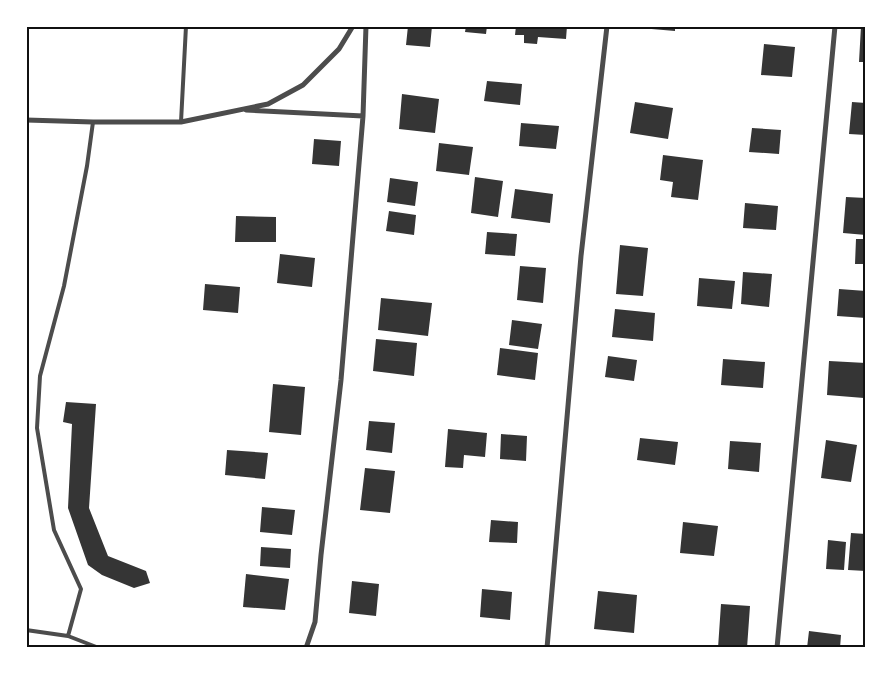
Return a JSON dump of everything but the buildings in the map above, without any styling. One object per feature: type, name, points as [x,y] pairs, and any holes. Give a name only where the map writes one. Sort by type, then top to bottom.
[{"type":"street","points":[[26,120],[181,122],[268,104],[303,85],[339,49],[353,26]]},
{"type":"street","points":[[306,648],[315,622],[341,380],[363,116],[366,26]]},
{"type":"street","points":[[547,648],[581,256],[607,26]]},
{"type":"street","points":[[777,648],[835,26]]},
{"type":"street","points":[[238,110],[363,116]]},
{"type":"lane","points":[[181,122],[186,26]]},
{"type":"lane","points":[[68,636],[80,589],[54,530],[37,428],[38,402],[40,376],[64,286],[87,166],[93,122]]},
{"type":"lane","points":[[26,630],[68,636],[99,648]]}]
